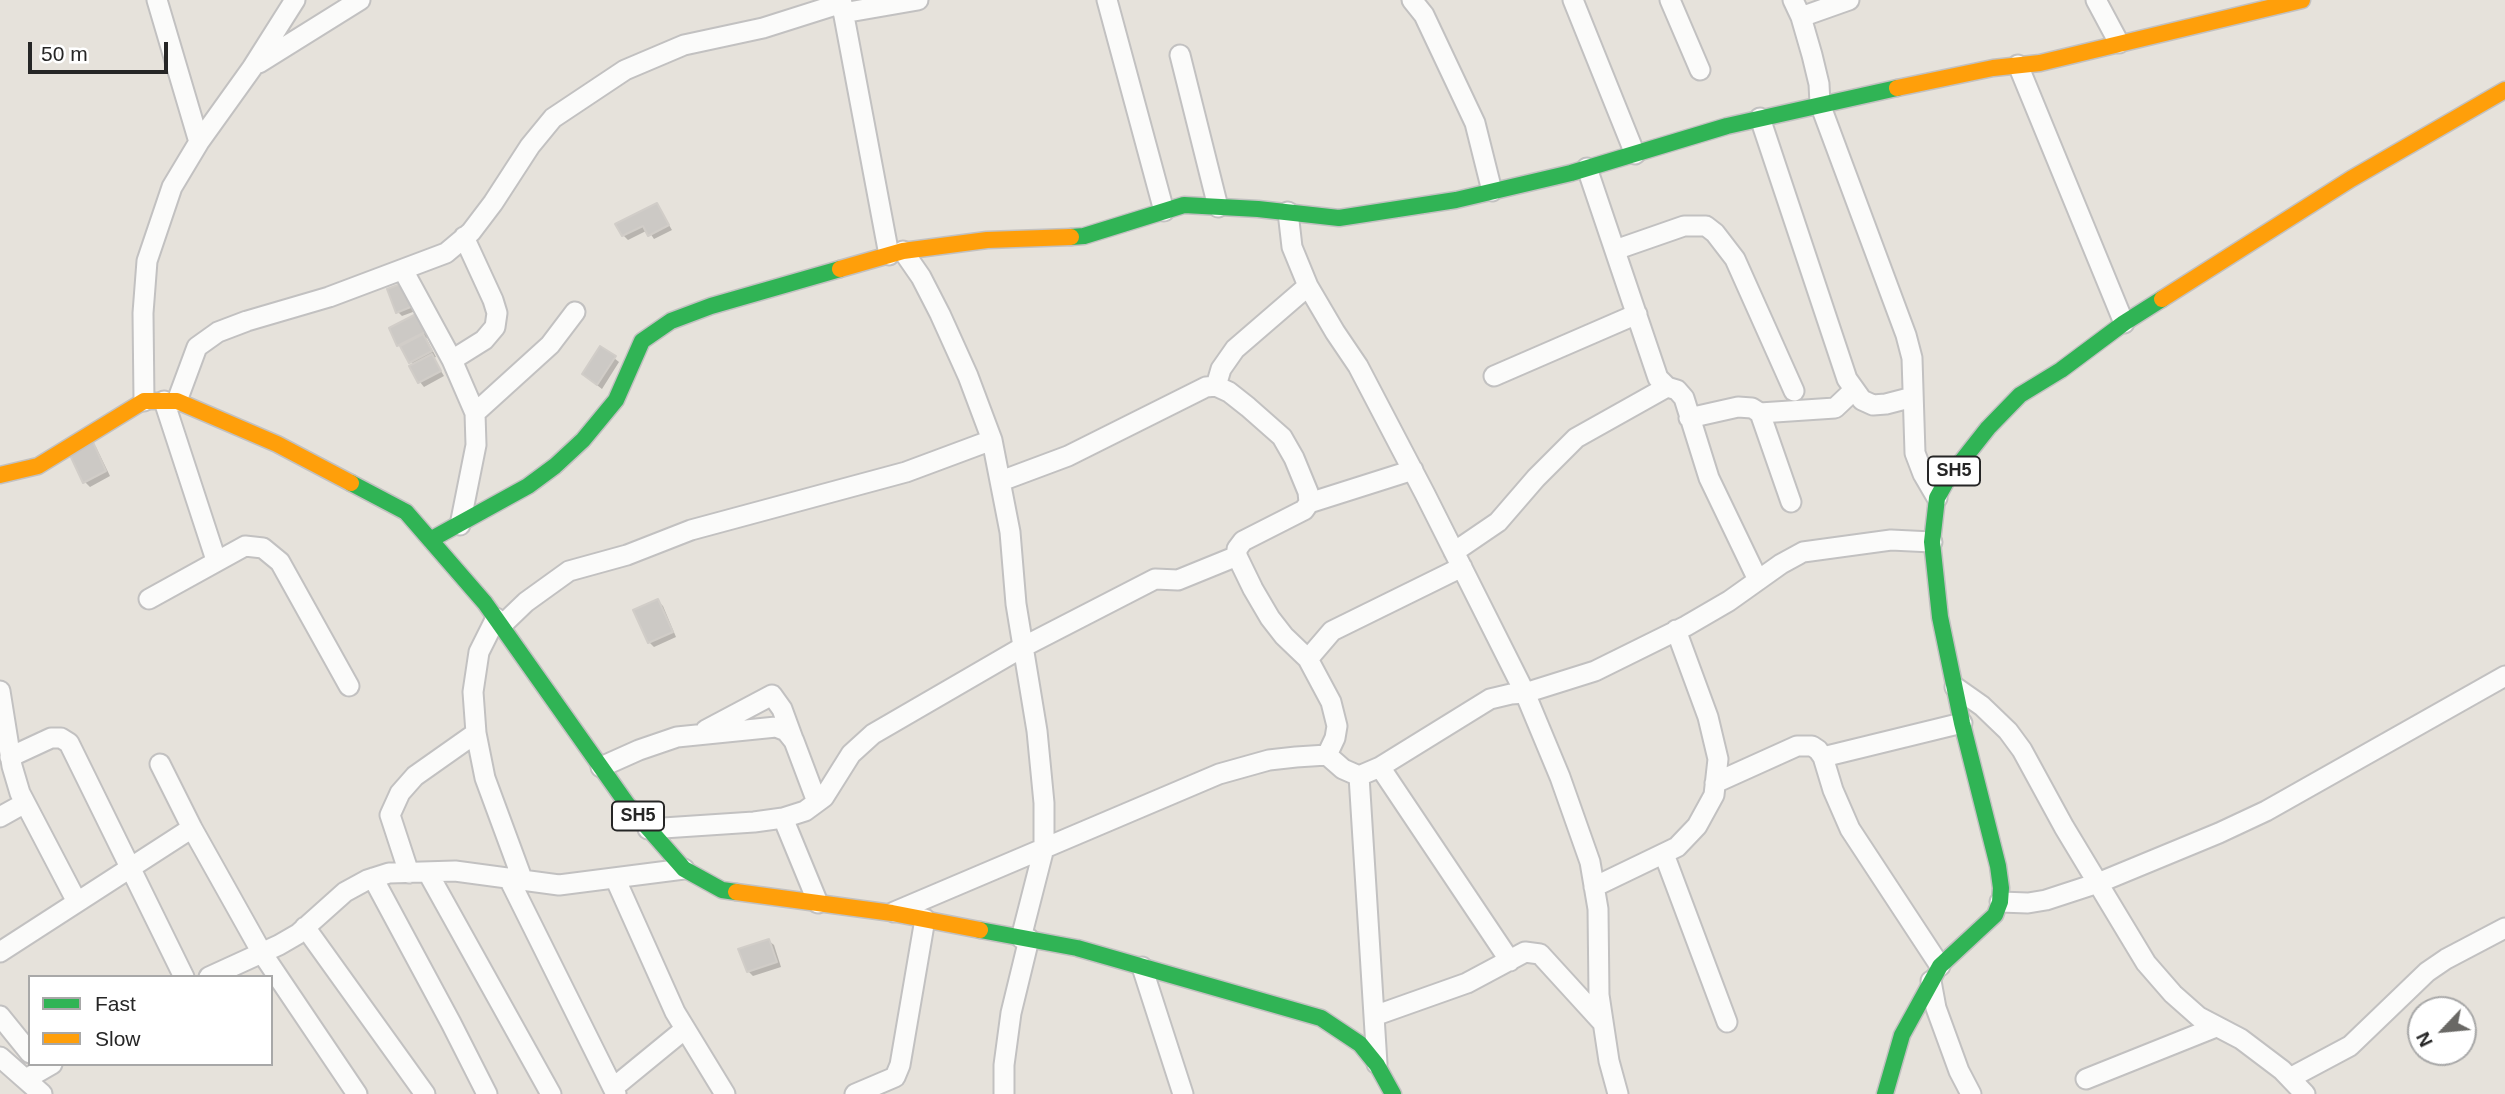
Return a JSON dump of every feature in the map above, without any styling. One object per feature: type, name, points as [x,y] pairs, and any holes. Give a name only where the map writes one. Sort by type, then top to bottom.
[{"type":"main road","points":[[430,540],[528,486],[555,466],[583,440],[616,400],[642,341],[671,321],[711,306],[896,253],[987,240],[1084,236],[1184,205],[1339,218],[1456,200],[1587,168],[1760,118],[1929,80],[2040,63],[2302,0]]},
{"type":"main road","name":"SH5","points":[[2000,902],[1998,866],[1962,723],[1940,617],[1932,542],[1937,498],[1947,480],[1988,428],[2020,395],[2061,370],[2124,323],[2351,179],[2505,90]]},
{"type":"main road","points":[[0,475],[38,466],[144,401]]},
{"type":"main road","name":"SH5","points":[[144,401],[170,401],[277,444],[406,512],[498,622],[627,804],[684,869],[722,890],[892,913],[1077,948],[1321,1018],[1360,1044],[1377,1065],[1392,1094]]},
{"type":"main road","points":[[1885,1094],[1902,1035],[1935,973],[1995,915],[2000,902]]},
{"type":"street","points":[[157,0],[199,142]]},
{"type":"street","points":[[144,401],[143,313],[147,261],[172,187],[199,142],[252,68],[295,0]]},
{"type":"street","points":[[252,68],[360,0]]},
{"type":"street","points":[[216,560],[170,401],[197,347],[218,332],[247,321],[329,297],[446,253],[464,237],[493,203],[530,146],[553,118],[625,70],[684,46],[763,28],[842,5],[918,0]]},
{"type":"street","points":[[1107,0],[1164,211]]},
{"type":"street","points":[[1412,0],[1424,15],[1475,123],[1492,191]]},
{"type":"street","points":[[1573,0],[1635,154]]},
{"type":"street","points":[[1670,0],[1700,70]]},
{"type":"street","points":[[1849,0],[1797,9],[1819,83],[1820,104],[1906,335],[1912,358],[1915,453],[1937,498]]},
{"type":"street","points":[[2096,0],[2119,43]]},
{"type":"street","points":[[842,5],[896,253],[920,277],[968,376],[992,440],[1010,532],[1016,604],[1037,731],[1044,803],[1044,848],[1011,1013],[1004,1065],[1004,1094]]},
{"type":"street","points":[[1180,55],[1218,207]]},
{"type":"street","points":[[2018,65],[2124,323]]},
{"type":"street","points":[[1760,118],[1847,379],[1862,400],[1873,405],[1913,397]]},
{"type":"street","points":[[1587,168],[1658,378],[1684,398],[1709,478],[1758,580]]},
{"type":"street","points":[[1288,212],[1292,247],[1308,286],[1358,366],[1413,470],[1525,693],[1575,817],[1590,862],[1598,909],[1599,995],[1609,1061],[1618,1094]]},
{"type":"street","points":[[1615,250],[1684,226],[1706,226],[1715,233],[1735,259],[1794,391]]},
{"type":"street","points":[[452,360],[484,340],[495,327],[497,313],[464,237]]},
{"type":"street","points":[[403,270],[452,360],[475,413],[476,445],[460,525]]},
{"type":"street","points":[[1216,386],[1222,369],[1235,349],[1308,286]]},
{"type":"street","points":[[475,413],[550,345],[575,313]]},
{"type":"street","points":[[1494,376],[1637,314]]},
{"type":"street","points":[[1000,481],[1068,456],[1199,390],[1216,386],[1229,392],[1282,437],[1294,457],[1308,492],[1309,503]]},
{"type":"street","points":[[1308,659],[1332,631],[1458,560],[1498,523],[1536,478],[1576,438],[1667,387]]},
{"type":"street","points":[[1689,418],[1738,407],[1752,408],[1760,413],[1835,408],[1854,390]]},
{"type":"street","points":[[1760,413],[1791,502]]},
{"type":"street","points":[[685,1029],[615,1091],[516,880],[485,778],[476,733],[473,692],[479,652],[498,622],[569,572],[627,555],[691,530],[906,471],[992,440]]},
{"type":"street","points":[[1327,755],[1335,738],[1335,713],[1326,690],[1308,659],[1278,629],[1253,589],[1237,556],[1237,549],[1243,541],[1304,510],[1309,503],[1413,470]]},
{"type":"street","points":[[892,913],[1219,774],[1269,760],[1327,755],[1343,769],[1359,776],[1380,768],[1490,699],[1525,693],[1595,671],[1676,630],[1729,601],[1803,552],[1891,540],[1932,542]]},
{"type":"street","points":[[149,599],[245,545],[263,548],[280,562],[349,685]]},
{"type":"street","points":[[648,829],[783,818],[805,811],[824,797],[851,754],[873,734],[1023,647],[1155,579],[1178,580],[1237,556]]},
{"type":"street","points":[[1594,887],[1677,847],[1697,826],[1714,795],[1718,759],[1708,717],[1676,630]]},
{"type":"street","points":[[2000,902],[2028,903],[2046,900],[2098,883],[2219,833],[2266,811],[2505,676]]},
{"type":"street","points":[[1955,688],[1982,706],[2008,731],[2022,750],[2146,963],[2173,994],[2199,1017],[2241,1039],[2283,1070],[2293,1088],[2350,1046],[2427,972],[2446,958],[2505,928]]},
{"type":"street","points":[[0,691],[10,757],[20,793],[77,902]]},
{"type":"street","points":[[696,735],[772,695],[782,709],[817,802]]},
{"type":"street","points":[[1823,757],[1962,723]]},
{"type":"street","points":[[601,767],[661,742],[696,735],[776,727],[786,731],[794,741]]},
{"type":"street","points":[[476,733],[415,776],[400,793],[390,815],[419,873],[551,1094]]},
{"type":"street","points":[[10,757],[51,738],[61,738],[69,743],[183,975]]},
{"type":"street","points":[[1715,783],[1797,746],[1812,746],[1818,750],[1850,829],[1935,973],[1936,1008],[1971,1094]]},
{"type":"street","points":[[160,764],[192,828],[262,953],[357,1094]]},
{"type":"street","points":[[1380,768],[1510,961]]},
{"type":"street","points":[[1359,776],[1377,1065]]},
{"type":"street","points":[[0,817],[25,803]]},
{"type":"street","points":[[783,818],[818,903]]},
{"type":"street","points":[[0,952],[192,828]]},
{"type":"street","points":[[1664,854],[1727,1022]]},
{"type":"street","points":[[213,975],[279,945],[305,927],[345,892],[389,873],[455,872],[559,885],[684,869]]},
{"type":"street","points":[[373,878],[486,1094]]},
{"type":"street","points":[[615,878],[656,973],[685,1029],[725,1094]]},
{"type":"street","points":[[855,1094],[895,1077],[900,1065],[925,919]]},
{"type":"street","points":[[305,927],[425,1094]]},
{"type":"street","points":[[1374,1016],[1467,983],[1525,952],[1540,954],[1604,1024]]},
{"type":"street","points":[[1142,967],[1183,1094]]},
{"type":"street","points":[[0,1016],[28,1051]]},
{"type":"street","points":[[2086,1079],[2216,1027]]},
{"type":"street","points":[[0,1057],[28,1065]]},
{"type":"street","points":[[40,1069],[42,1094]]},
{"type":"building","points":[[657,203],[669,225],[648,236],[643,226],[622,236],[615,224]]},
{"type":"building","points":[[409,281],[418,304],[396,313],[387,289]]},
{"type":"building","points":[[420,312],[429,330],[397,346],[389,328]]},
{"type":"building","points":[[423,334],[432,351],[409,363],[400,346]]},
{"type":"building","points":[[600,346],[616,356],[597,385],[582,374]]},
{"type":"building","points":[[432,354],[441,371],[418,383],[409,366]]},
{"type":"building","points":[[92,440],[106,471],[83,483],[69,453]]},
{"type":"building","points":[[658,599],[673,632],[648,643],[633,610]]},
{"type":"building","points":[[769,939],[777,962],[747,972],[738,949]]},
{"type":"traffic: fast","points":[[1071,237],[1084,236],[1184,205],[1258,209],[1339,218],[1456,200],[1571,173],[1727,126],[1897,88]]},
{"type":"traffic: fast","points":[[430,540],[528,486],[555,466],[583,440],[616,400],[642,341],[671,321],[711,306],[840,269]]},
{"type":"traffic: fast","points":[[1885,1094],[1902,1035],[1940,966],[1995,915],[2000,902],[1998,866],[1962,723],[1940,617],[1932,542],[1937,498],[1947,480],[1988,428],[2020,395],[2061,370],[2124,323],[2162,299]]},
{"type":"traffic: fast","points":[[351,483],[406,512],[485,603],[627,804],[684,869],[722,890],[736,892]]},
{"type":"traffic: fast","points":[[980,930],[1077,948],[1321,1018],[1360,1044],[1377,1065],[1393,1094]]},
{"type":"traffic: slow","points":[[1897,88],[1993,68],[2040,63],[2302,0]]},
{"type":"traffic: slow","points":[[2162,299],[2351,179],[2505,90]]},
{"type":"traffic: slow","points":[[840,269],[903,251],[987,240],[1071,237]]},
{"type":"traffic: slow","points":[[0,475],[38,466],[144,401],[177,401],[277,444],[351,483]]},
{"type":"traffic: slow","points":[[736,892],[892,913],[980,930]]}]
